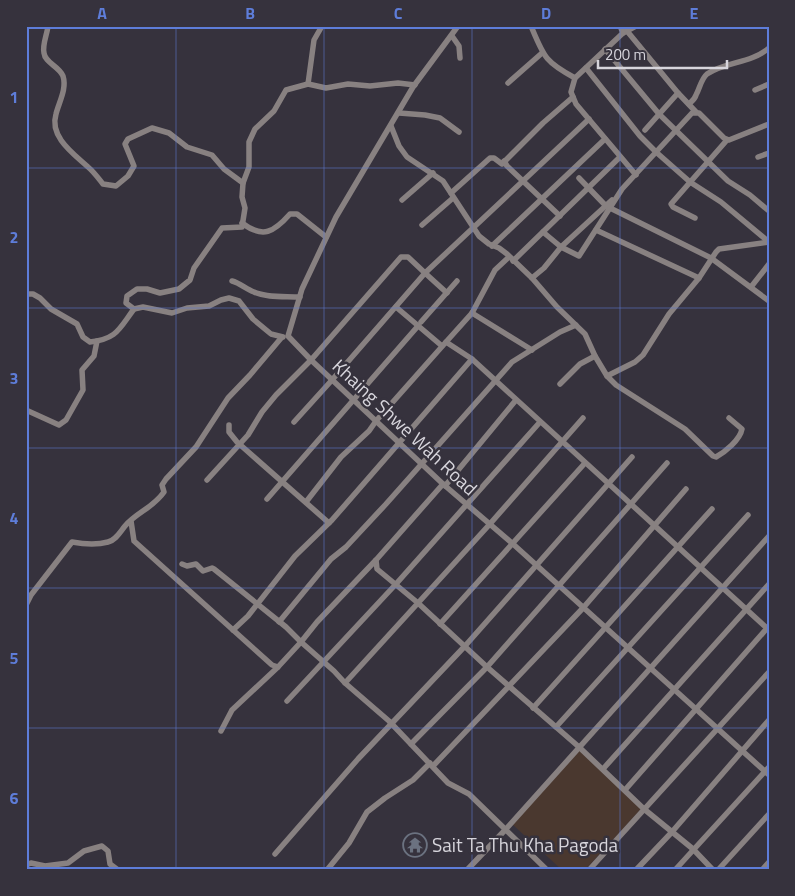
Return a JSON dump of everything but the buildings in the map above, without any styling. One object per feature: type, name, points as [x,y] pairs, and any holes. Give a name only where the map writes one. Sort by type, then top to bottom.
[{"type":"street","points":[[48,26],[43,52],[46,58],[58,68],[64,78],[62,98],[55,114],[54,124],[65,147],[89,167],[104,184],[116,186],[128,176],[134,166],[124,144],[128,139],[152,128],[168,133],[187,147],[212,155],[224,168],[243,183]]},
{"type":"street","points":[[308,84],[314,40],[322,26]]},
{"type":"street","points":[[531,26],[542,53],[555,67],[575,78]]},
{"type":"street","points":[[620,26],[678,93],[727,140]]},
{"type":"street","points":[[636,26],[625,32],[605,49],[575,78],[570,92],[588,120],[636,175]]},
{"type":"street","points":[[26,605],[31,595],[72,542],[83,544],[110,542],[131,520],[157,502],[164,492],[162,485],[166,479],[196,447],[228,398],[285,336],[300,296],[336,217],[415,85],[452,36],[455,27]]},
{"type":"street","points":[[452,36],[459,46],[460,58]]},
{"type":"street","points":[[689,104],[696,96],[702,81],[708,74],[733,63],[756,57],[769,48]]},
{"type":"street","points":[[605,49],[659,114],[676,131],[728,181],[750,195],[769,211]]},
{"type":"street","points":[[508,84],[542,53]]},
{"type":"street","points":[[586,68],[640,136],[656,152],[690,182],[727,206],[769,242]]},
{"type":"street","points":[[285,336],[271,334],[259,325],[239,301],[229,298],[209,306],[187,308],[172,313],[143,307],[131,307],[126,303],[127,296],[137,289],[147,289],[160,293],[179,289],[190,280],[194,268],[222,228],[242,226],[245,208],[242,197],[243,183],[249,167],[249,142],[255,129],[274,111],[286,90],[308,84],[326,88],[348,84],[370,86],[398,83],[415,85]]},
{"type":"street","points":[[755,90],[769,84]]},
{"type":"street","points":[[645,130],[678,93]]},
{"type":"street","points":[[422,225],[490,158],[494,158],[502,164],[543,123],[573,97]]},
{"type":"street","points":[[532,278],[544,268],[562,247],[608,207],[692,113],[696,112]]},
{"type":"street","points":[[399,113],[440,118],[459,132]]},
{"type":"street","points":[[294,422],[425,273],[588,120]]},
{"type":"street","points":[[695,218],[671,206],[671,204],[727,140],[769,124]]},
{"type":"street","points":[[391,126],[399,146],[407,157],[434,173],[443,181],[479,236],[492,246],[499,248],[532,278],[557,307],[585,334],[607,376],[616,385],[685,429],[716,457],[742,433],[742,429],[729,418]]},
{"type":"street","points":[[492,246],[605,139]]},
{"type":"street","points":[[758,158],[769,153]]},
{"type":"street","points":[[306,502],[341,457],[370,432],[376,421],[472,313],[495,270],[543,232],[620,157]]},
{"type":"street","points":[[504,162],[560,216]]},
{"type":"street","points":[[402,200],[434,173]]},
{"type":"street","points":[[579,178],[608,207],[711,258],[769,300]]},
{"type":"street","points":[[543,232],[562,247],[579,256],[608,207]]},
{"type":"street","points":[[242,223],[252,230],[268,232],[279,227],[290,214],[297,214],[326,238]]},
{"type":"street","points":[[596,230],[699,278]]},
{"type":"street","points":[[607,376],[635,362],[643,355],[669,314],[699,278],[719,249],[769,242]]},
{"type":"street","points":[[207,480],[248,434],[276,395],[310,360],[401,257],[408,257],[447,293]]},
{"type":"street","points":[[751,287],[769,264]]},
{"type":"street","points":[[268,499],[457,280]]},
{"type":"street","points":[[232,281],[240,283],[253,292],[281,296],[300,296]]},
{"type":"street","points":[[26,294],[33,294],[40,298],[51,310],[77,324],[83,337],[90,342],[102,341],[115,335],[131,307]]},
{"type":"street","points":[[396,307],[444,344],[472,359],[768,628],[625,790]]},
{"type":"street","points":[[472,313],[532,350]]},
{"type":"street","points":[[279,622],[331,558],[346,547],[512,362],[560,332],[576,325]]},
{"type":"street","name":"Khaing Shwe Wah Road","points":[[285,336],[444,485],[628,647],[742,752],[768,771]]},
{"type":"street","points":[[26,410],[60,425],[66,420],[83,390],[82,370],[94,356],[97,341]]},
{"type":"street","points":[[560,384],[580,364],[595,356]]},
{"type":"street","points":[[232,630],[248,616],[295,556],[328,523],[399,444],[472,359]]},
{"type":"street","points":[[221,731],[232,710],[278,667],[301,642],[317,622],[444,485],[516,400]]},
{"type":"street","points":[[345,683],[490,525],[583,418]]},
{"type":"street","points":[[287,701],[468,505],[540,422]]},
{"type":"street","points":[[229,425],[229,432],[239,443],[328,523]]},
{"type":"street","points":[[275,854],[358,759],[465,646],[632,457]]},
{"type":"street","points":[[440,624],[585,463]]},
{"type":"street","points":[[411,744],[487,667],[667,463]]},
{"type":"street","points":[[327,870],[349,843],[367,812],[413,780],[432,764],[583,608],[686,489]]},
{"type":"street","points":[[533,708],[712,510]]},
{"type":"street","points":[[556,727],[748,514]]},
{"type":"street","points":[[131,520],[134,541],[232,630],[272,665],[278,667]]},
{"type":"street","points":[[467,870],[769,536]]},
{"type":"street","points":[[376,560],[377,569],[418,603],[533,708],[580,747],[644,809],[671,833],[693,849],[713,870]]},
{"type":"street","points":[[182,564],[187,566],[195,563],[203,571],[214,569],[258,604],[391,724],[432,764],[448,783],[469,794],[548,870]]},
{"type":"street","points":[[603,769],[769,584]]},
{"type":"street","points":[[589,870],[769,672]]},
{"type":"street","points":[[636,870],[671,833],[769,720]]},
{"type":"street","points":[[675,870],[768,771]]},
{"type":"street","points":[[718,870],[769,814]]},
{"type":"street","points":[[26,865],[32,863],[45,866],[68,863],[84,851],[102,846],[108,851],[110,864],[118,870]]},
{"type":"street","points":[[762,870],[769,862]]},
{"type":"shaded area","points":[[580,750],[641,809],[585,870],[562,870],[512,824]]},
{"type":"place","name":"Sait Ta Thu Kha Pagoda","points":[[415,845]]}]
